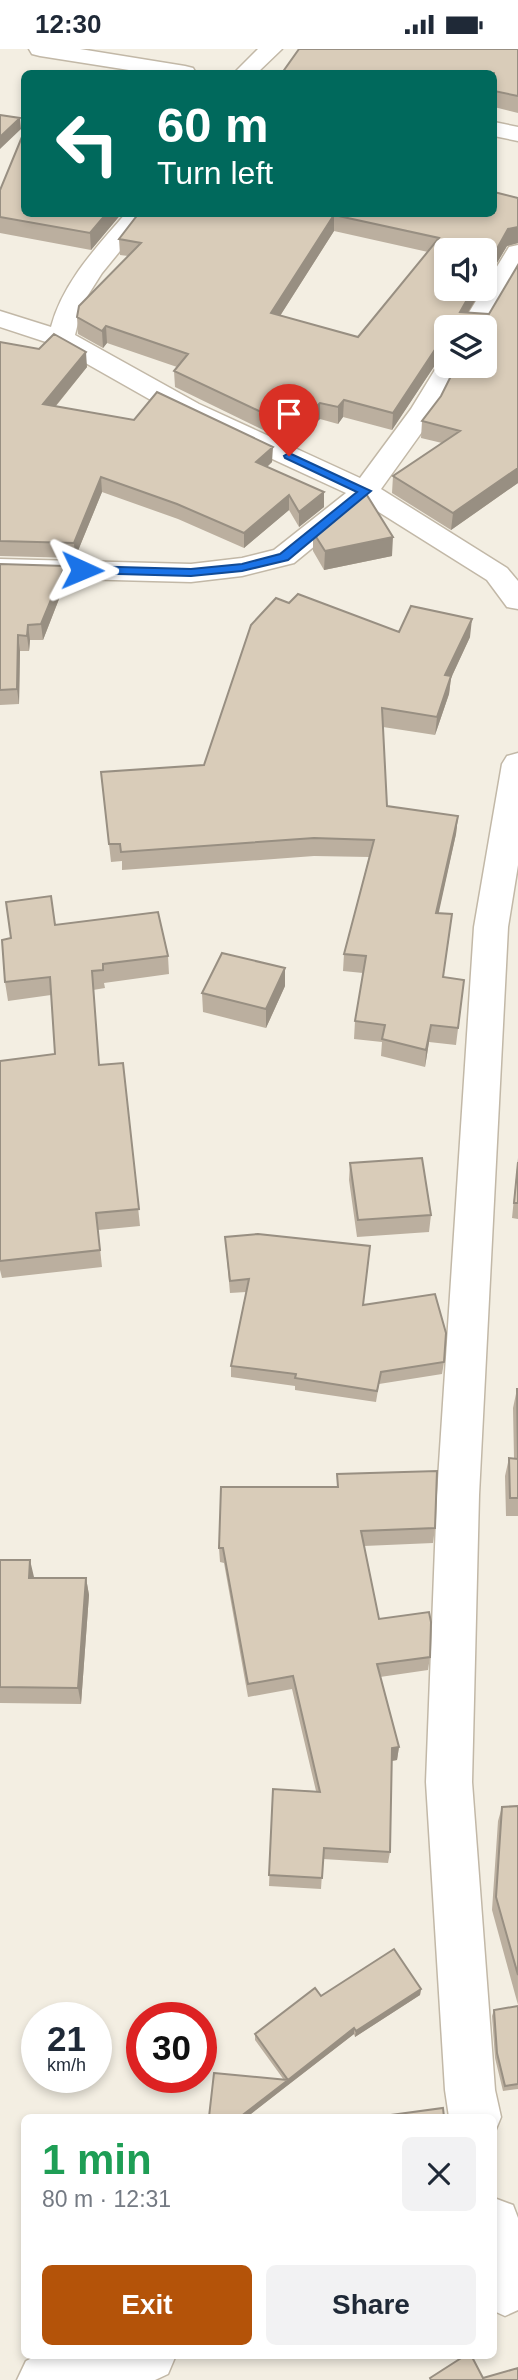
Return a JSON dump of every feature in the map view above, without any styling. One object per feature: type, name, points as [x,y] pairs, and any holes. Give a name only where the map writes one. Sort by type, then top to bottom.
[{"type":"street","points":[[40,49],[167,70]]},
{"type":"street","points":[[248,70],[271,49]]},
{"type":"street","points":[[497,130],[518,134]]},
{"type":"street","points":[[61,338],[70,303],[92,269],[136,217]]},
{"type":"street","points":[[480,315],[518,252]]},
{"type":"street","points":[[0,319],[61,338],[189,409],[365,491],[497,574],[518,600]]},
{"type":"street","points":[[0,568],[191,573],[242,567],[284,557],[365,491],[423,411],[443,378]]},
{"type":"street","points":[[475,2114],[469,2076],[449,1782],[458,1495],[518,764]]},
{"type":"street","points":[[497,2240],[506,2289]]},
{"type":"street","points":[[45,2380],[132,2359]]},
{"type":"building","points":[[299,49],[518,49],[518,96],[497,92],[497,70],[284,70]]},
{"type":"building","points":[[0,115],[20,118],[0,137]]},
{"type":"building","points":[[21,139],[21,217],[104,217],[90,233],[0,217],[0,190]]},
{"type":"building","points":[[497,193],[518,198],[518,227],[508,229],[497,249],[497,238],[439,238],[343,217],[497,217]]},
{"type":"building","points":[[136,217],[333,217],[271,313],[358,337],[434,244],[434,301],[466,301],[460,312],[489,314],[518,265],[518,468],[453,513],[393,476],[460,431],[422,421],[441,396],[450,378],[497,378],[497,315],[434,315],[434,351],[393,413],[344,400],[338,407],[320,403],[293,427],[174,371],[188,354],[106,326],[102,331],[77,317],[79,306],[141,243],[119,239]]},
{"type":"building","points":[[54,334],[86,352],[43,404],[134,420],[157,392],[273,447],[256,462],[324,492],[299,512],[289,495],[244,533],[177,504],[101,477],[74,543],[0,541],[0,342],[39,349]]},
{"type":"building","points":[[365,492],[393,537],[325,551],[313,532]]},
{"type":"building","points":[[0,564],[65,566],[41,624],[28,625],[27,636],[18,635],[17,689],[0,690]]},
{"type":"building","points":[[298,594],[399,632],[411,606],[472,619],[445,675],[451,676],[437,717],[382,708],[387,806],[458,816],[436,913],[452,914],[443,977],[464,980],[458,1028],[431,1025],[426,1050],[382,1039],[385,1025],[355,1021],[366,956],[344,954],[374,840],[314,838],[121,852],[120,844],[109,844],[101,772],[204,765],[251,625],[276,598],[289,603]]},
{"type":"building","points":[[51,896],[55,925],[158,912],[168,956],[103,964],[103,970],[92,971],[99,1065],[123,1063],[139,1209],[96,1213],[100,1250],[0,1261],[0,1061],[55,1054],[50,977],[5,982],[2,940],[11,938],[6,902]]},
{"type":"building","points":[[222,953],[285,968],[266,1009],[202,993]]},
{"type":"building","points":[[422,1158],[431,1215],[358,1220],[350,1163]]},
{"type":"building","points":[[518,1162],[518,1203],[514,1203]]},
{"type":"building","points":[[258,1234],[370,1246],[363,1305],[435,1294],[446,1333],[444,1362],[381,1372],[377,1391],[295,1378],[296,1374],[231,1366],[249,1279],[230,1281],[225,1237]]},
{"type":"building","points":[[517,1389],[518,1389],[518,1459]]},
{"type":"building","points":[[509,1458],[518,1459],[518,1498],[510,1498]]},
{"type":"building","points":[[437,1471],[435,1528],[361,1531],[379,1619],[429,1612],[431,1622],[430,1657],[377,1664],[399,1747],[392,1748],[390,1852],[324,1848],[322,1878],[269,1875],[273,1789],[320,1792],[293,1676],[248,1684],[223,1548],[219,1548],[221,1487],[338,1487],[337,1474]]},
{"type":"building","points":[[0,1560],[30,1560],[29,1578],[86,1578],[78,1688],[0,1687]]},
{"type":"building","points":[[518,1806],[518,1975],[496,1897],[502,1807]]},
{"type":"building","points":[[394,1949],[421,1989],[356,2031],[354,2028],[288,2080],[255,2034],[315,1988],[321,1996]]},
{"type":"building","points":[[518,2006],[518,2084],[505,2086],[497,2053],[494,2010]]},
{"type":"building","points":[[217,2073],[288,2080],[244,2114],[209,2114],[212,2093],[217,2093]]},
{"type":"building","points":[[443,2108],[444,2114],[398,2114]]},
{"type":"building","points":[[460,2359],[473,2359],[483,2378],[518,2368],[518,2380],[430,2378]]},
{"type":"route","points":[[82,570],[191,573],[242,567],[284,557],[365,491],[289,456]]}]
